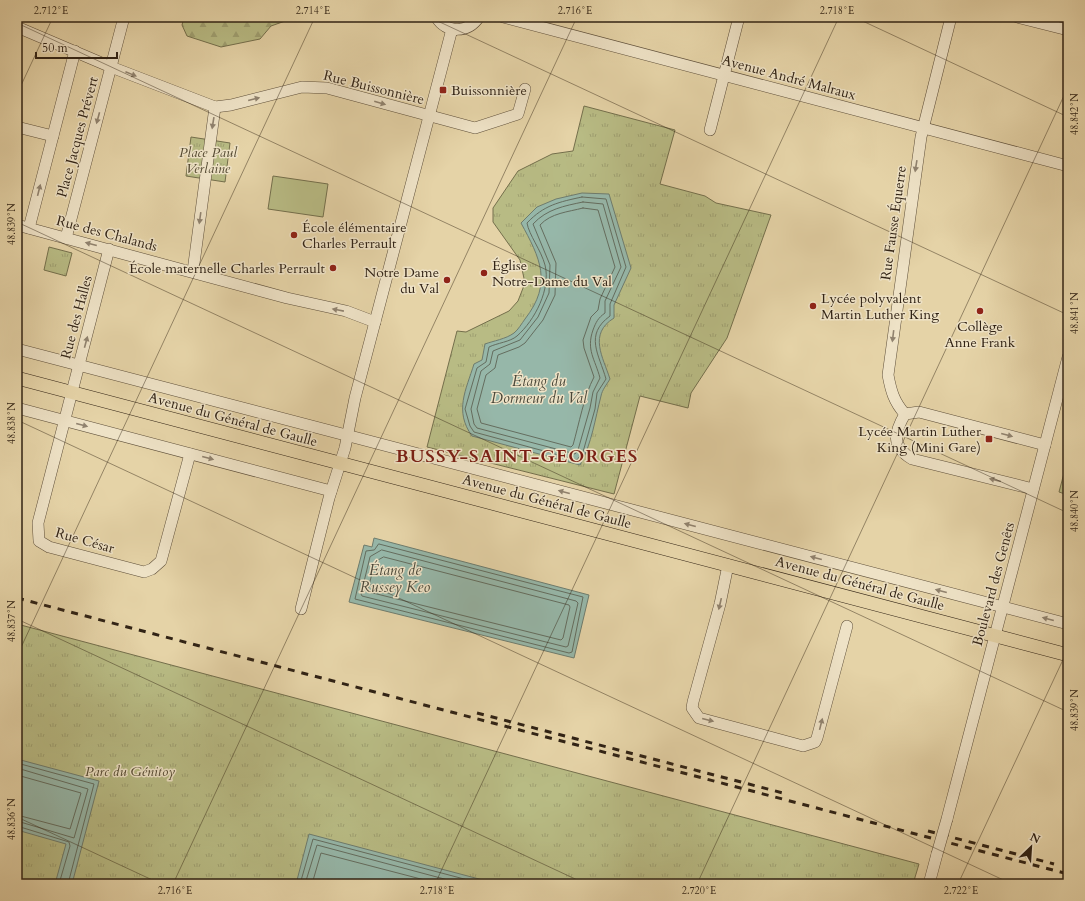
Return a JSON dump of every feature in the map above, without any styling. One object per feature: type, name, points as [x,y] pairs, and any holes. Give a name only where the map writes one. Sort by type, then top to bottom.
[{"type":"main road","name":"Avenue du Général de Gaulle","points":[[17,378],[1068,655]]},
{"type":"street","name":"Place Jacques Prévert","points":[[66,238],[124,17]]},
{"type":"street","points":[[436,17],[445,26],[452,29],[471,26],[479,17]]},
{"type":"street","name":"Avenue André Malraux","points":[[503,17],[1068,166]]},
{"type":"street","points":[[710,130],[739,17]]},
{"type":"street","name":"Rue Fausse Équerre","points":[[905,414],[897,405],[892,395],[888,375],[913,185],[923,127],[951,17]]},
{"type":"street","points":[[1018,17],[1068,30]]},
{"type":"street","name":"Rue Buissonnière","points":[[17,27],[111,67],[215,107],[231,105],[302,87],[327,88],[474,128],[518,114],[525,89]]},
{"type":"street","points":[[301,610],[452,29]]},
{"type":"street","name":"Place Jacques Prévert","points":[[29,228],[75,51]]},
{"type":"street","points":[[193,271],[215,107]]},
{"type":"street","points":[[17,127],[53,136]]},
{"type":"street","name":"Rue des Chalands","points":[[17,224],[193,271],[308,304],[346,311],[375,322]]},
{"type":"street","name":"Rue des Halles","points":[[73,393],[109,249]]},
{"type":"street","name":"Avenue du Général de Gaulle","points":[[17,349],[1068,624]]},
{"type":"street","name":"Boulevard des Genêts","points":[[929,884],[1068,357]]},
{"type":"street","name":"Rue César","points":[[73,393],[38,522],[39,540],[49,547],[144,572],[152,569],[161,561],[190,454]]},
{"type":"street","points":[[17,408],[331,491]]},
{"type":"street","points":[[1033,489],[912,459],[901,452],[896,442],[897,432],[905,414],[920,412],[1045,445]]},
{"type":"street","points":[[728,565],[720,604],[693,702],[692,708],[699,718],[803,746],[815,742],[818,738],[847,626]]},
{"type":"green space","points":[[184,17],[289,17],[288,20],[271,26],[260,39],[221,47],[187,36],[182,25]]},
{"type":"green space","points":[[584,106],[675,130],[660,184],[705,196],[716,203],[771,215],[727,338],[691,393],[688,408],[640,396],[614,494],[427,447],[457,331],[466,332],[509,311],[518,301],[525,283],[520,260],[493,222],[493,208],[518,171],[552,154],[573,151]]},
{"type":"green space","name":"Place Paul Verlaine","points":[[191,137],[230,143],[225,182],[186,176]]},
{"type":"green space","points":[[273,176],[328,184],[323,217],[268,209]]},
{"type":"green space","points":[[49,247],[72,253],[66,276],[44,270]]},
{"type":"green space","points":[[1068,458],[1068,495],[1059,492]]},
{"type":"green space","name":"Parc du Génitoy","points":[[17,624],[919,864],[913,884],[17,884]]},
{"type":"water","name":"Étang du Dormeur du Val","points":[[582,193],[609,194],[631,268],[614,305],[614,318],[606,324],[601,331],[599,339],[601,354],[610,379],[603,389],[590,440],[580,465],[472,436],[464,418],[463,400],[474,364],[482,360],[485,344],[507,337],[515,332],[534,306],[539,294],[541,271],[538,259],[521,223],[537,207],[556,199]]},
{"type":"water","name":"Étang de Russey Keo","points":[[374,538],[589,595],[574,658],[349,602],[364,545],[372,547]]},
{"type":"water","points":[[17,759],[99,781],[72,884],[55,884],[66,844],[17,830]]},
{"type":"water","points":[[309,834],[498,884],[296,884]]},
{"type":"railway","points":[[17,598],[1068,874]]},
{"type":"railway","points":[[477,713],[783,793]]},
{"type":"railway","points":[[928,831],[1054,864]]},
{"type":"place","name":"Buissonnière","points":[[443,90]]},
{"type":"place","name":"École élémentaire Charles Perrault","points":[[294,235]]},
{"type":"place","name":"École maternelle Charles Perrault","points":[[333,268]]},
{"type":"place","name":"Église Notre-Dame du Val","points":[[484,273]]},
{"type":"place","name":"Notre Dame du Val","points":[[447,280]]},
{"type":"place","name":"Lycée polyvalent Martin Luther King","points":[[813,306]]},
{"type":"place","name":"Collège Anne Frank","points":[[980,311]]},
{"type":"place","name":"Lycée Martin Luther King (Mini Gare)","points":[[989,439]]},
{"type":"district","name":"BUSSY-SAINT-GEORGES","points":[[517,456]]}]
